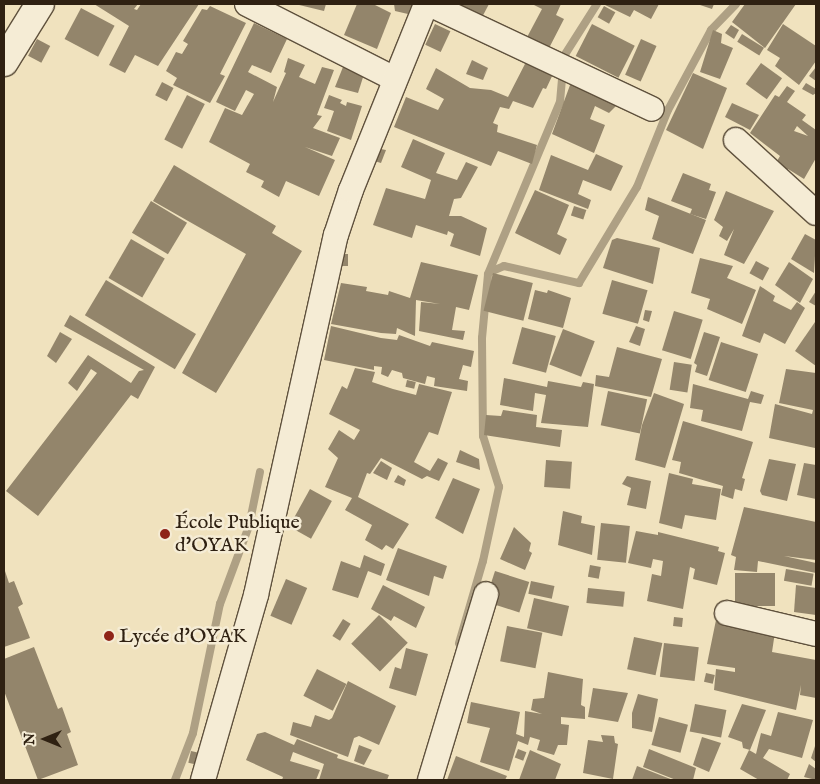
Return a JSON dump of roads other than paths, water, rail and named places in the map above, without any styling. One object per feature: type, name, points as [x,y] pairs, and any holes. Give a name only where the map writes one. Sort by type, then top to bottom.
[{"type":"main road","points":[[4,62],[40,4]]},
{"type":"street","points":[[247,4],[395,79]]},
{"type":"street","points":[[202,780],[256,595],[336,235],[395,79],[428,4],[652,109]]},
{"type":"street","points":[[736,140],[816,213]]},
{"type":"street","points":[[430,780],[486,594]]},
{"type":"street","points":[[727,613],[816,634]]},
{"type":"waterway","points":[[459,643],[483,561],[499,487],[483,436],[482,338],[488,274],[560,102],[564,56],[597,4]]},
{"type":"waterway","points":[[490,272],[504,266],[579,283],[637,187],[668,110],[711,30],[736,4]]},
{"type":"waterway","points":[[175,780],[193,733],[220,604],[249,526],[260,472]]},
{"type":"place","name":"École Publique d'OYAK","points":[[165,534]]},
{"type":"place","name":"Lycée d'OYAK","points":[[109,636]]}]
